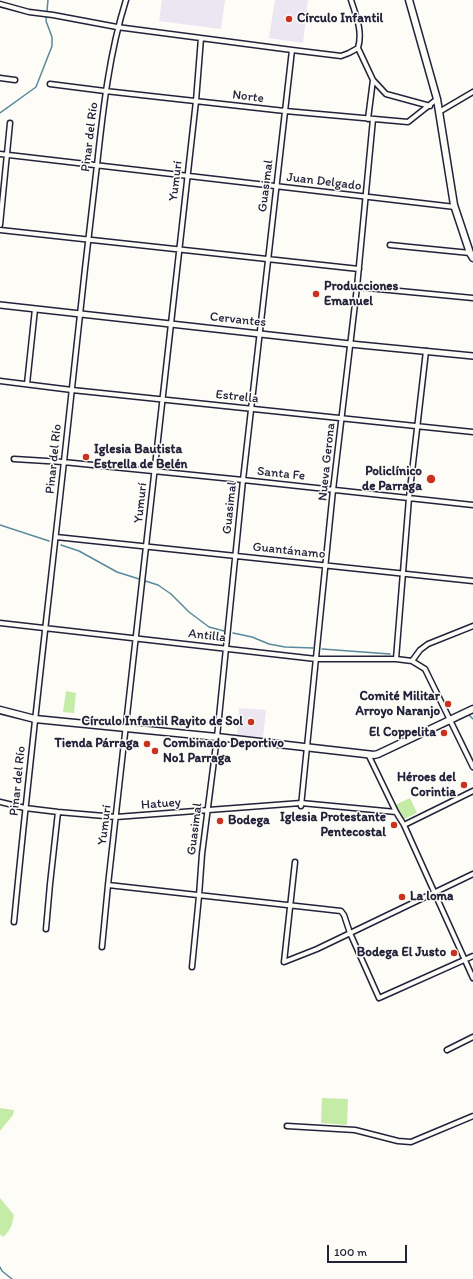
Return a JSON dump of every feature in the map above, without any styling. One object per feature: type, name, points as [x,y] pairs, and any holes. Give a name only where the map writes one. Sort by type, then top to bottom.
[{"type":"main road","points":[[409,0],[437,99],[455,207],[472,256]]},
{"type":"main road","points":[[0,710],[35,719],[378,754],[473,709]]},
{"type":"street","name":"Pinar del Río","points":[[14,922],[79,314],[105,91],[117,27],[126,0]]},
{"type":"street","points":[[351,0],[360,30],[358,48],[373,80],[386,94],[430,106]]},
{"type":"street","points":[[0,4],[29,12],[117,27],[292,50],[341,56],[358,48]]},
{"type":"street","name":"Yumurí","points":[[102,947],[178,249],[196,101],[201,38]]},
{"type":"street","name":"Guasimal","points":[[192,967],[202,854],[217,737],[243,480],[292,50]]},
{"type":"street","points":[[0,78],[15,80]]},
{"type":"street","points":[[368,119],[373,80]]},
{"type":"street","name":"Norte","points":[[50,84],[285,111],[408,122],[437,99]]},
{"type":"street","points":[[439,112],[473,92]]},
{"type":"street","name":"Nueva Gerona","points":[[301,805],[333,490],[359,269],[373,120]]},
{"type":"street","points":[[0,225],[10,123]]},
{"type":"street","name":"Juan Delgado","points":[[0,154],[455,207]]},
{"type":"street","points":[[0,230],[359,269]]},
{"type":"street","points":[[390,245],[472,256]]},
{"type":"street","points":[[357,287],[473,298]]},
{"type":"street","name":"Cervantes","points":[[0,305],[350,344],[473,356]]},
{"type":"street","points":[[27,384],[35,310]]},
{"type":"street","points":[[396,659],[409,498],[426,351]]},
{"type":"street","name":"Estrella","points":[[0,381],[72,390],[473,432]]},
{"type":"street","name":"Santa Fe","points":[[14,459],[154,471],[473,505]]},
{"type":"street","name":"Guantánamo","points":[[56,537],[473,581]]},
{"type":"street","name":"Antilla","points":[[0,623],[316,659],[412,660]]},
{"type":"street","points":[[473,626],[428,644],[420,650],[412,660],[425,669],[473,767]]},
{"type":"street","points":[[368,754],[396,812],[404,825],[473,978]]},
{"type":"street","points":[[404,825],[473,791]]},
{"type":"street","name":"Hatuey","points":[[0,802],[25,808],[116,817],[301,805],[396,812]]},
{"type":"street","points":[[46,929],[58,812]]},
{"type":"street","points":[[295,862],[284,962],[317,949],[473,874]]},
{"type":"street","points":[[108,885],[341,911],[379,998],[473,956]]},
{"type":"street","points":[[447,1050],[473,1038]]},
{"type":"street","points":[[287,1126],[355,1130],[398,1141],[411,1142],[473,1116]]},
{"type":"shaded area","points":[[162,0],[225,0],[221,29],[159,21]]},
{"type":"shaded area","name":"Círculo Infantil","points":[[275,0],[308,0],[303,43],[269,38]]},
{"type":"shaded area","name":"Círculo Infantil Rayito de Sol","points":[[239,708],[266,710],[263,737],[237,735]]},
{"type":"green space","points":[[66,691],[76,693],[74,713],[63,712]]},
{"type":"green space","points":[[410,798],[417,813],[402,820],[395,805]]},
{"type":"green space","points":[[322,1098],[348,1099],[347,1125],[321,1123]]},
{"type":"green space","points":[[0,1108],[14,1110],[13,1115],[0,1131]]},
{"type":"green space","points":[[0,1198],[14,1215],[11,1227],[3,1237],[0,1234]]},
{"type":"waterway","points":[[0,113],[36,87],[52,46],[52,37],[46,21],[48,0]]},
{"type":"waterway","points":[[0,525],[49,541]]},
{"type":"waterway","points":[[61,545],[79,551],[117,572],[158,585],[171,594],[189,612],[209,627],[224,631]]},
{"type":"waterway","points":[[233,633],[252,637],[269,644],[285,647],[313,648]]},
{"type":"waterway","points":[[322,649],[390,654]]},
{"type":"waterway","points":[[468,714],[473,719]]},
{"type":"waterway","points":[[0,1267],[2,1271],[12,1279]]},
{"type":"place","name":"Círculo Infantil","points":[[289,19]]},
{"type":"place","name":"Producciones Emanuel","points":[[316,294]]},
{"type":"place","name":"Iglesia Bautista Estrella de Belén","points":[[86,457]]},
{"type":"place","name":"Policlínico de Parraga","points":[[431,479]]},
{"type":"place","name":"Comité Militar Arroyo Naranjo","points":[[448,704]]},
{"type":"place","name":"Círculo Infantil Rayito de Sol","points":[[251,722]]},
{"type":"place","name":"El Coppelita","points":[[444,733]]},
{"type":"place","name":"Tienda Párraga","points":[[147,744]]},
{"type":"place","name":"Combinado Deportivo No1 Parraga","points":[[155,751]]},
{"type":"place","name":"Héroes del Corintia","points":[[464,785]]},
{"type":"place","name":"Bodega","points":[[220,821]]},
{"type":"place","name":"Iglesia Protestante Pentecostal","points":[[394,825]]},
{"type":"place","name":"La loma","points":[[402,897]]},
{"type":"place","name":"Bodega El Justo","points":[[454,953]]}]
